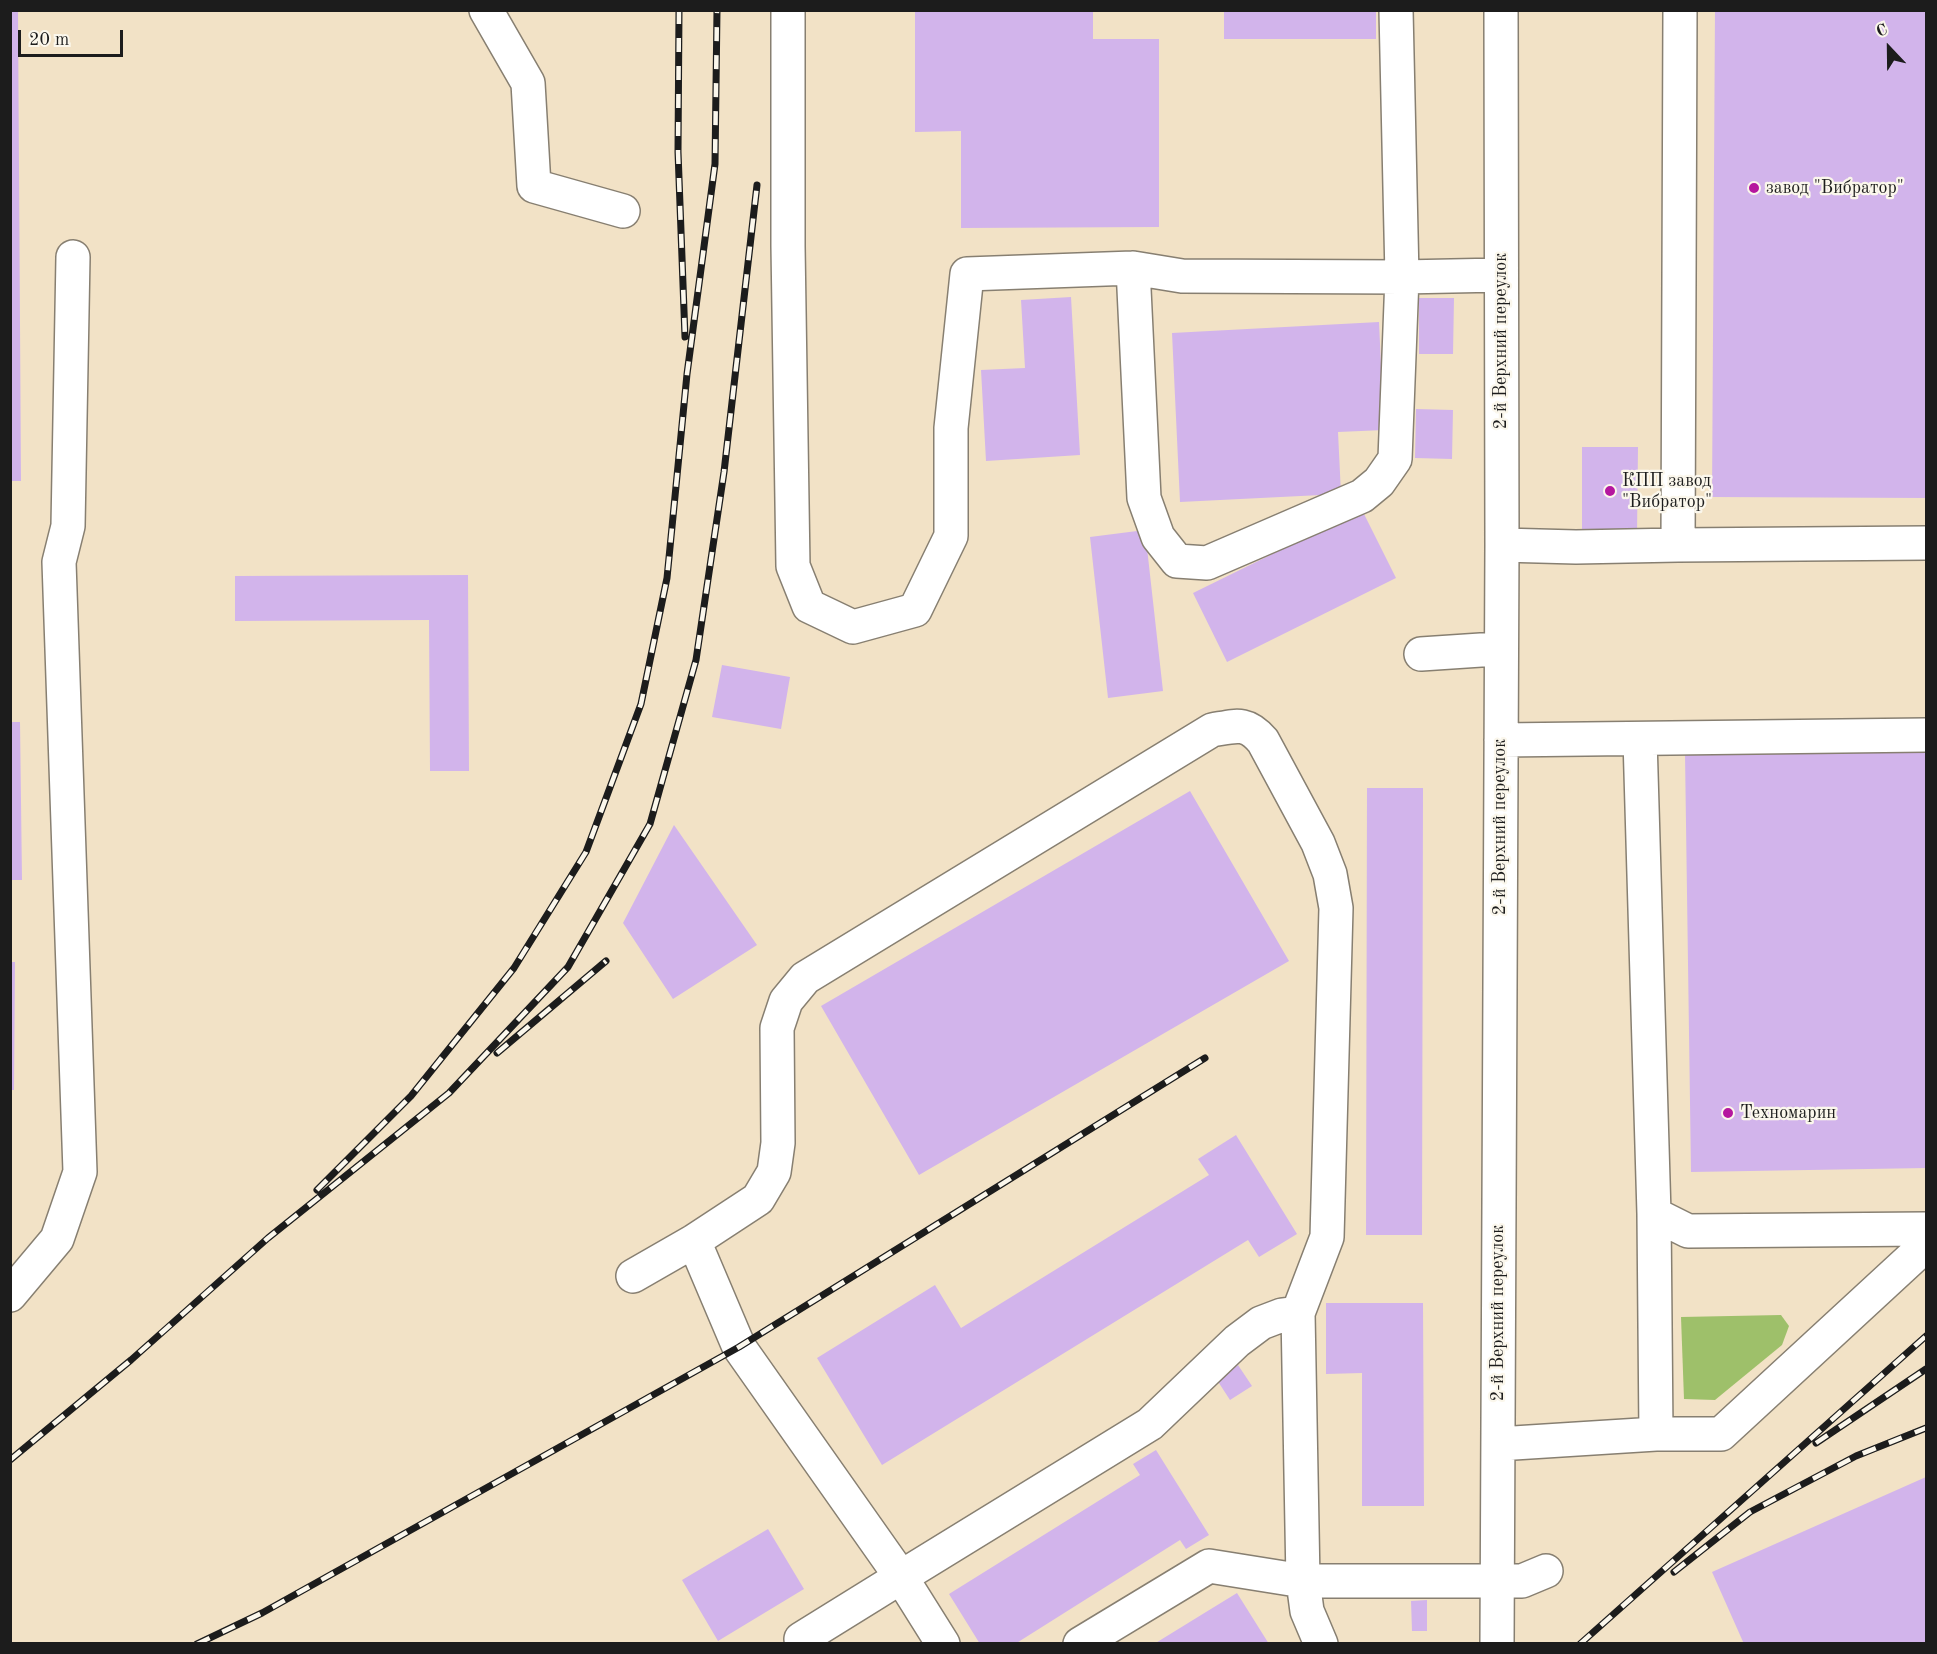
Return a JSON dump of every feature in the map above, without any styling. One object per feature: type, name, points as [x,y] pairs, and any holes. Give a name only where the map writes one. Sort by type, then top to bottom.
[{"type":"street","points":[[486,10],[528,83],[534,186],[623,211]]},
{"type":"street","points":[[788,10],[788,246],[793,566],[809,606],[853,627],[915,610],[951,536],[951,428],[968,274],[1133,268],[1182,276],[1501,275]]},
{"type":"street","points":[[1133,268],[1143,498],[1158,537],[1177,561],[1207,563],[1362,496],[1379,482],[1395,459],[1402,277],[1396,10]]},
{"type":"street","name":"2-й Верхний переулок","points":[[1497,1644],[1502,10]]},
{"type":"street","points":[[1678,545],[1680,10]]},
{"type":"street","points":[[10,1295],[57,1239],[80,1172],[59,562],[68,526],[74,257]]},
{"type":"street","points":[[1502,545],[1576,547],[1926,543]]},
{"type":"street","points":[[1421,654],[1501,650]]},
{"type":"street","points":[[633,1276],[694,1241],[758,1199],[774,1172],[777,1143],[777,1028],[786,1001],[805,978],[1212,730],[1235,726],[1254,730],[1263,741],[1318,843],[1330,874],[1336,908],[1327,1237],[1298,1313],[1303,1581],[1307,1611],[1321,1644]]},
{"type":"street","points":[[1501,740],[1926,735]]},
{"type":"street","points":[[1640,739],[1654,1214],[1656,1434]]},
{"type":"street","points":[[1654,1214],[1688,1231],[1926,1229]]},
{"type":"street","points":[[694,1241],[739,1347],[901,1577],[943,1644]]},
{"type":"street","points":[[1498,1444],[1656,1434],[1721,1434],[1926,1245]]},
{"type":"street","points":[[801,1640],[1150,1424],[1237,1341],[1261,1323],[1282,1315],[1298,1313]]},
{"type":"street","points":[[1080,1644],[1209,1566],[1303,1581],[1522,1581],[1546,1571]]},
{"type":"green space","points":[[1781,1315],[1789,1326],[1782,1345],[1715,1400],[1684,1399],[1681,1317]]},
{"type":"building","points":[[10,10],[18,10],[21,481],[10,481]]},
{"type":"building","points":[[915,10],[1093,10],[1093,39],[1159,39],[1159,227],[961,228],[961,131],[915,132]]},
{"type":"building","points":[[1224,10],[1376,10],[1376,39],[1224,39]]},
{"type":"building","points":[[1715,10],[1926,10],[1926,498],[1712,497]]},
{"type":"building","points":[[1071,297],[1080,455],[986,461],[981,370],[1025,368],[1021,300]]},
{"type":"building","points":[[1419,298],[1454,298],[1453,354],[1419,354]]},
{"type":"building","points":[[1379,322],[1384,430],[1338,432],[1341,494],[1180,502],[1172,333]]},
{"type":"building","points":[[1416,409],[1453,410],[1452,459],[1415,458]]},
{"type":"building","name":"КПП завод \"Вибратор\"","points":[[1582,447],[1638,447],[1637,535],[1582,534]]},
{"type":"building","points":[[1362,510],[1396,578],[1227,662],[1193,593]]},
{"type":"building","points":[[1145,530],[1163,691],[1108,698],[1090,537]]},
{"type":"building","points":[[468,575],[469,771],[430,771],[429,620],[235,621],[235,576]]},
{"type":"building","points":[[722,665],[790,677],[781,729],[712,717]]},
{"type":"building","points":[[10,722],[20,722],[22,880],[10,880]]},
{"type":"building","points":[[1926,751],[1926,1168],[1691,1172],[1685,754]]},
{"type":"building","points":[[1367,788],[1423,788],[1422,1235],[1366,1235]]},
{"type":"building","points":[[1190,791],[1289,961],[919,1175],[821,1006]]},
{"type":"building","points":[[674,825],[757,945],[673,999],[623,923]]},
{"type":"building","points":[[10,962],[15,962],[14,1090],[10,1090]]},
{"type":"building","points":[[1236,1135],[1297,1234],[1259,1257],[1248,1240],[882,1465],[817,1358],[935,1285],[961,1328],[1209,1175],[1198,1159]]},
{"type":"building","points":[[1326,1303],[1423,1303],[1424,1506],[1362,1506],[1362,1373],[1326,1374]]},
{"type":"building","points":[[1238,1365],[1252,1386],[1230,1400],[1217,1380]]},
{"type":"building","points":[[1156,1450],[1209,1535],[1186,1549],[1180,1540],[1015,1644],[980,1644],[949,1594],[1140,1475],[1133,1464]]},
{"type":"building","points":[[1926,1477],[1926,1644],[1744,1644],[1712,1572]]},
{"type":"building","points":[[768,1529],[804,1589],[718,1641],[682,1580]]},
{"type":"building","points":[[1237,1593],[1269,1644],[1154,1644],[1206,1612]]},
{"type":"building","points":[[1427,1600],[1427,1631],[1412,1631],[1411,1601]]},
{"type":"railway","points":[[679,10],[678,152],[685,337]]},
{"type":"railway","points":[[317,1190],[411,1096],[514,968],[586,852],[641,704],[667,578],[687,374],[715,164],[717,10]]},
{"type":"railway","points":[[10,1460],[131,1360],[268,1238],[449,1093],[568,967],[650,824],[696,660],[724,472],[757,185]]},
{"type":"railway","points":[[497,1053],[606,961]]},
{"type":"railway","points":[[197,1644],[262,1613],[739,1347],[1205,1058]]},
{"type":"railway","points":[[1580,1644],[1926,1336]]},
{"type":"railway","points":[[1816,1443],[1926,1369]]},
{"type":"railway","points":[[1674,1572],[1750,1512],[1856,1456],[1926,1428]]},
{"type":"place","name":"завод \"Вибратор\"","points":[[1754,188]]},
{"type":"place","name":"КПП завод \"Вибратор\"","points":[[1610,491]]},
{"type":"place","name":"Техномарин","points":[[1728,1113]]}]
